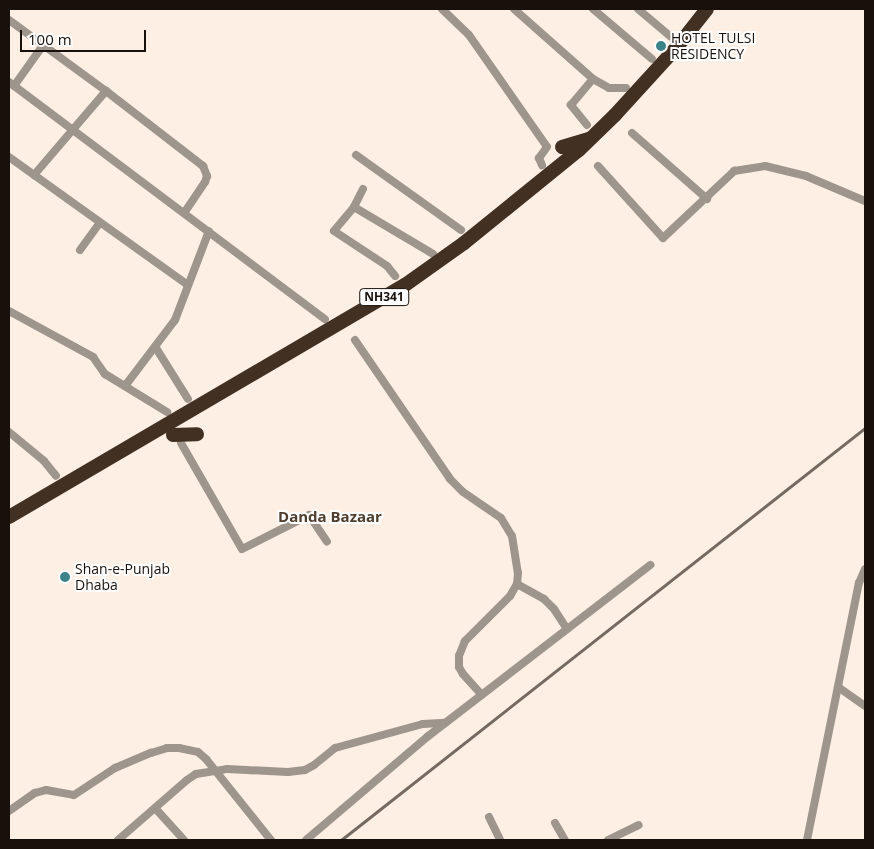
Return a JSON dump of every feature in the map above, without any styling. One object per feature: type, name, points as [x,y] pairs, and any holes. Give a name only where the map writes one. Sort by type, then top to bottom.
[{"type":"highway","name":"NH341","points":[[9,517],[412,280],[520,200],[589,132],[707,9]]},
{"type":"highway","name":"NH341","points":[[652,59],[674,42]]},
{"type":"highway","name":"NH341","points":[[562,147],[589,132]]},
{"type":"highway","name":"NH341","points":[[395,276],[412,280]]},
{"type":"highway","points":[[167,412],[184,415]]},
{"type":"highway","points":[[177,439],[197,434]]},
{"type":"highway","points":[[52,478],[71,481]]},
{"type":"street","points":[[442,9],[469,35],[547,147],[540,158],[542,165]]},
{"type":"street","points":[[514,9],[594,79],[609,88],[626,88]]},
{"type":"street","points":[[593,9],[652,59]]},
{"type":"street","points":[[638,9],[674,42]]},
{"type":"street","points":[[9,20],[44,44],[194,158],[206,170],[205,182],[184,213]]},
{"type":"street","points":[[44,44],[11,84],[325,319]]},
{"type":"street","points":[[589,132],[570,106],[594,79]]},
{"type":"street","points":[[34,175],[106,91]]},
{"type":"street","points":[[632,134],[707,199]]},
{"type":"street","points":[[356,155],[461,230]]},
{"type":"street","points":[[9,157],[188,285]]},
{"type":"street","points":[[598,166],[663,238],[707,199],[734,171],[765,166],[806,176],[865,202]]},
{"type":"street","points":[[363,189],[354,207],[334,231],[387,266],[395,276]]},
{"type":"street","points":[[354,207],[433,254]]},
{"type":"street","points":[[80,250],[100,222]]},
{"type":"street","points":[[125,386],[176,320],[209,231]]},
{"type":"street","points":[[9,311],[93,357],[105,374],[167,412]]},
{"type":"street","points":[[355,340],[450,479],[463,492],[501,518],[509,528],[518,573],[517,584],[510,596],[465,641],[459,656],[459,666],[463,674],[482,695]]},
{"type":"street","points":[[156,348],[188,399]]},
{"type":"street","points":[[9,432],[44,461],[52,478]]},
{"type":"street","points":[[177,439],[242,549],[309,515],[327,542]]},
{"type":"street","points":[[306,840],[445,723],[650,565]]},
{"type":"street","points":[[807,840],[859,583],[865,569]]},
{"type":"street","points":[[517,584],[544,599],[554,609],[567,630]]},
{"type":"street","points":[[838,687],[865,706]]},
{"type":"street","points":[[118,840],[186,780],[213,770],[288,772],[305,770],[335,748],[424,724],[445,723]]},
{"type":"street","points":[[9,811],[35,793],[46,790],[74,795],[82,792],[115,768],[167,748],[198,752],[206,759],[270,840]]},
{"type":"street","points":[[155,808],[184,840]]},
{"type":"street","points":[[489,817],[500,840]]},
{"type":"street","points":[[555,823],[565,840]]},
{"type":"street","points":[[608,840],[639,825]]},
{"type":"street","points":[[626,832],[630,840]]},
{"type":"railway","points":[[341,840],[865,428]]},
{"type":"place","name":"HOTEL TULSI RESIDENCY","points":[[661,46]]},
{"type":"place","name":"Shan-e-Punjab Dhaba","points":[[65,577]]},
{"type":"district","name":"Danda Bazaar","points":[[330,517]]}]
